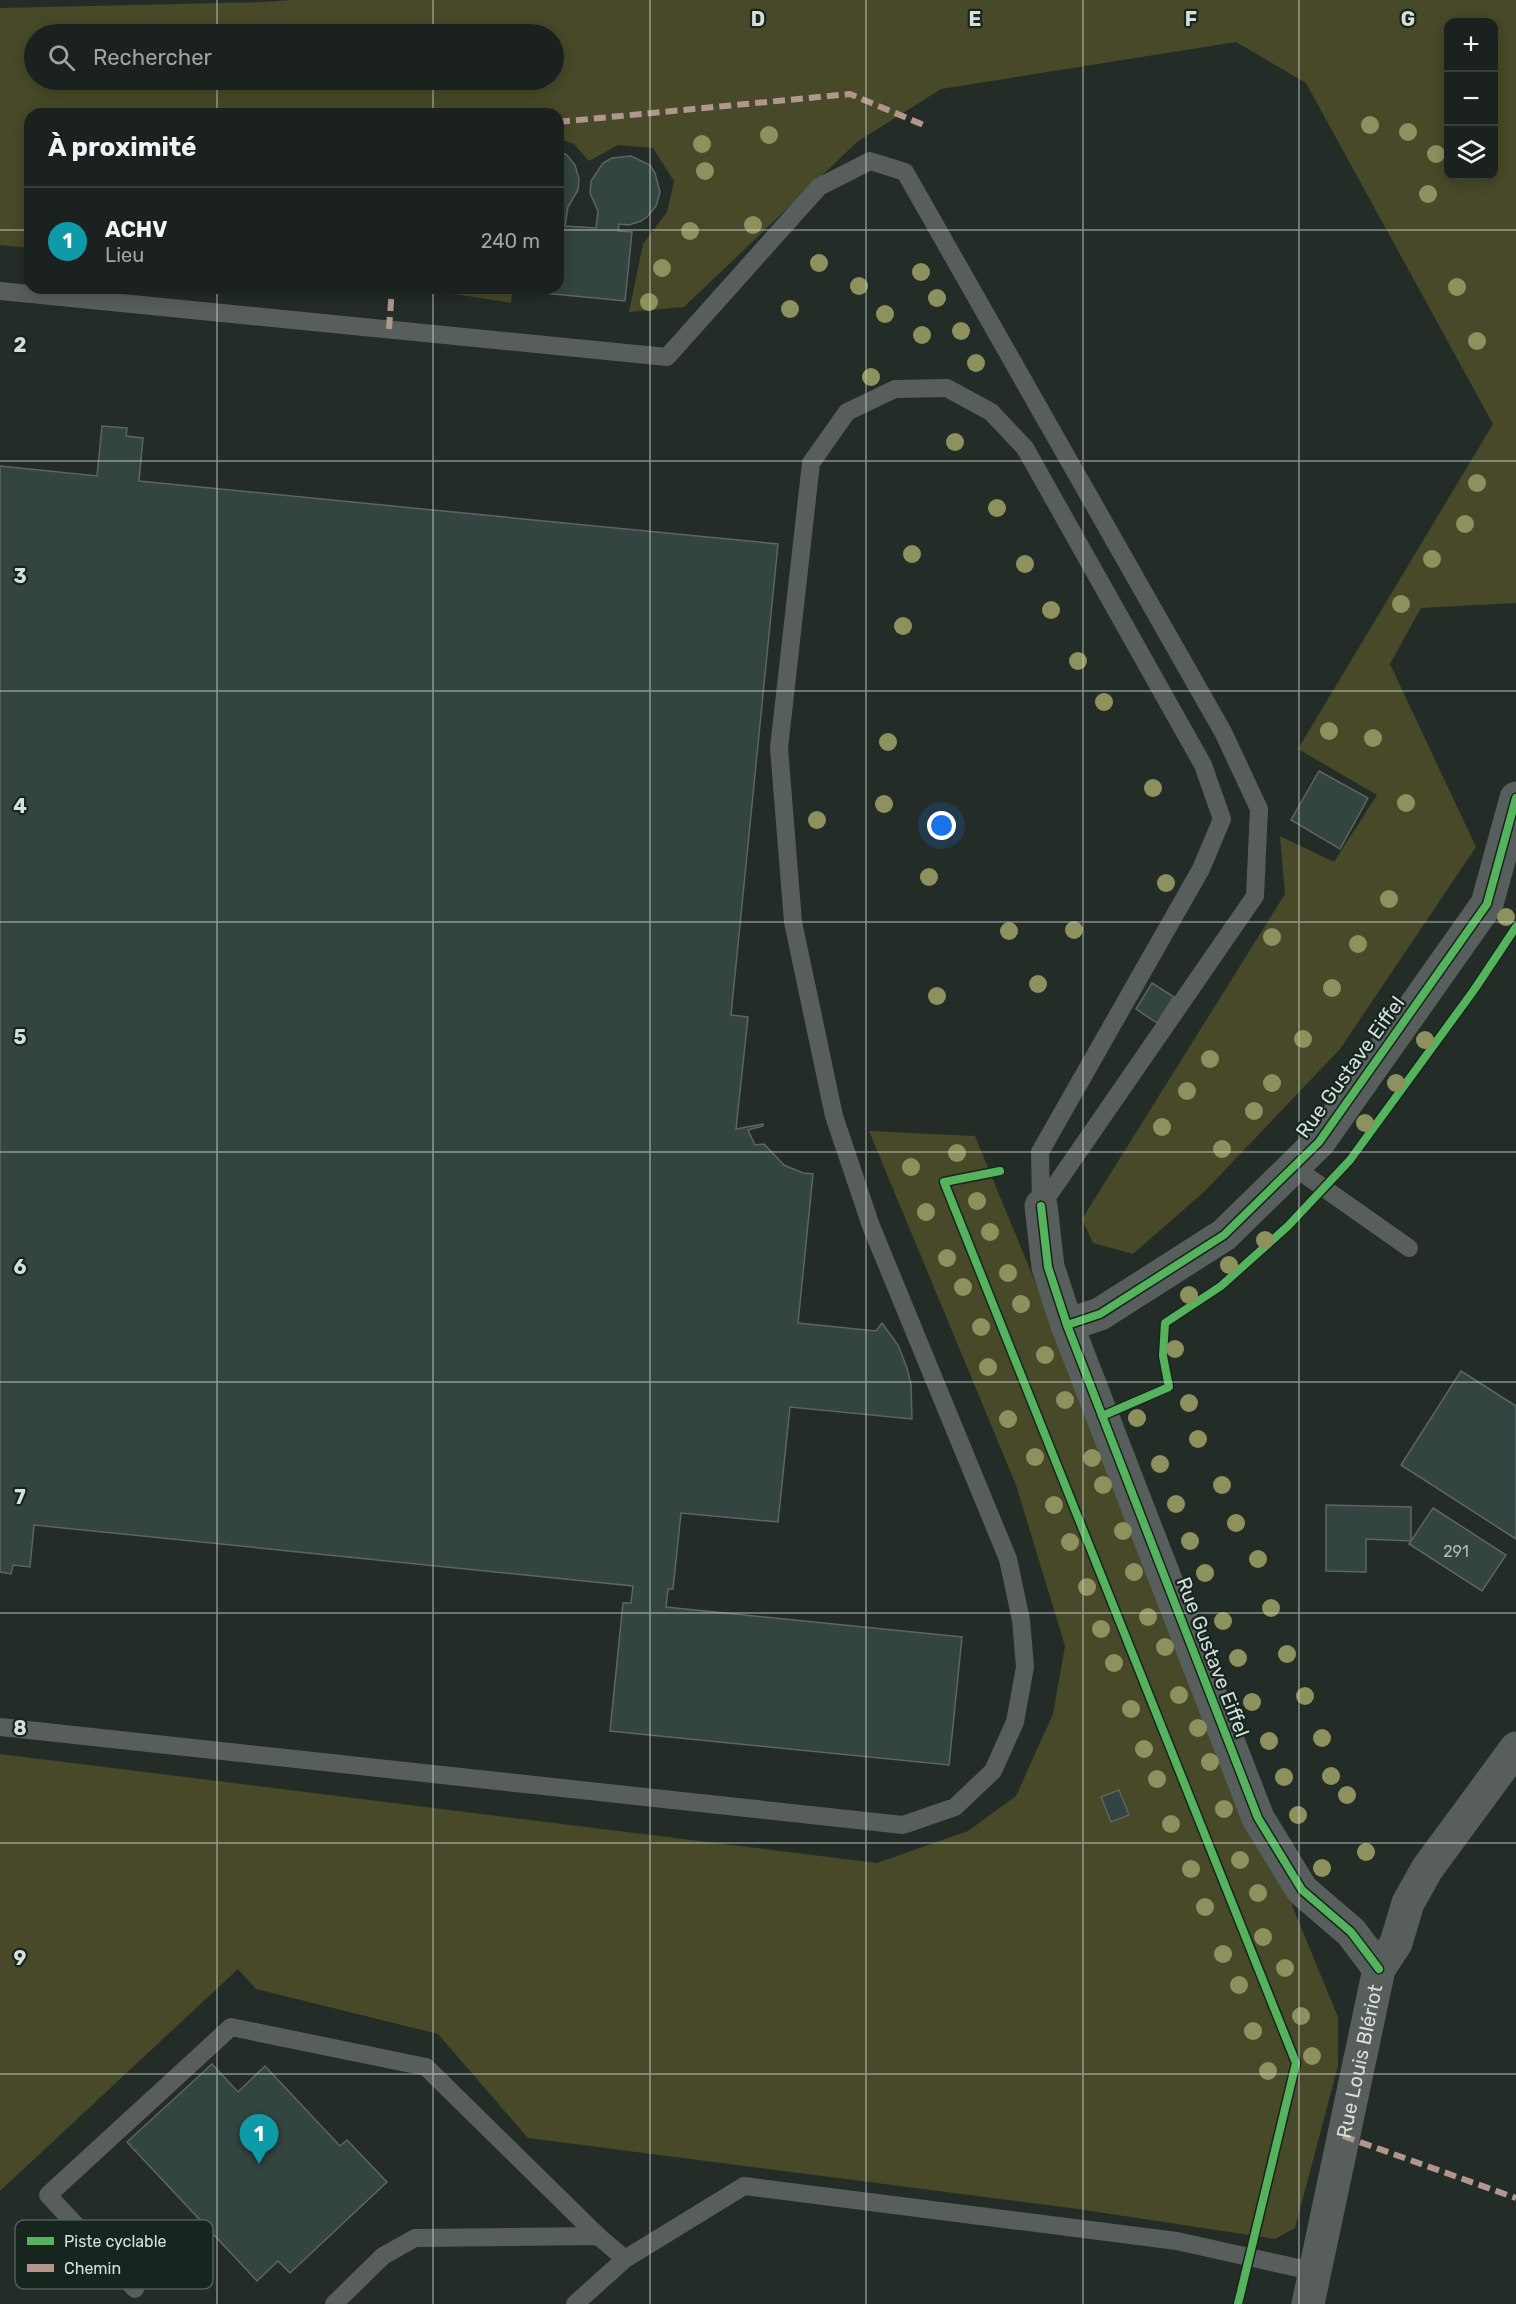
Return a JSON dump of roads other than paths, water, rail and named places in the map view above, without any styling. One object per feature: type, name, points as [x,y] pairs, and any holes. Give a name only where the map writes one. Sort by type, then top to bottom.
[{"type":"street","name":"Rue Gustave Eiffel","points":[[1067,1325],[1100,1314],[1224,1235],[1319,1142],[1487,904],[1516,798]]},
{"type":"street","name":"Rue Gustave Eiffel","points":[[1041,1206],[1048,1267],[1067,1325],[1258,1818],[1302,1890],[1351,1932],[1379,1969]]},
{"type":"street","name":"Rue Louis Blériot","points":[[1308,2304],[1379,1969],[1396,1943],[1408,1903],[1427,1869],[1516,1748]]},
{"type":"lane","points":[[30,294],[667,357],[819,187],[870,161],[904,172],[1223,732],[1259,809],[1256,896],[1041,1206]]},
{"type":"lane","points":[[0,291],[24,293]]},
{"type":"lane","points":[[0,1726],[903,1825],[955,1807],[993,1771],[1015,1722],[1025,1667],[1022,1620],[1008,1559],[871,1226],[834,1116],[793,922],[779,748],[811,463],[847,412],[895,389],[946,388],[991,412],[1025,448],[1203,765],[1222,819],[1201,869],[1040,1152],[1041,1206]]},
{"type":"lane","points":[[1294,1167],[1409,1248]]},
{"type":"lane","points":[[71,2220],[48,2195],[231,2027],[426,2067],[598,2236],[625,2259]]},
{"type":"lane","points":[[575,2304],[625,2259],[744,2186],[1178,2241],[1316,2272]]},
{"type":"lane","points":[[334,2304],[383,2256],[415,2238],[598,2236]]},
{"type":"place","name":"ACHV","points":[[259,2164]]}]
